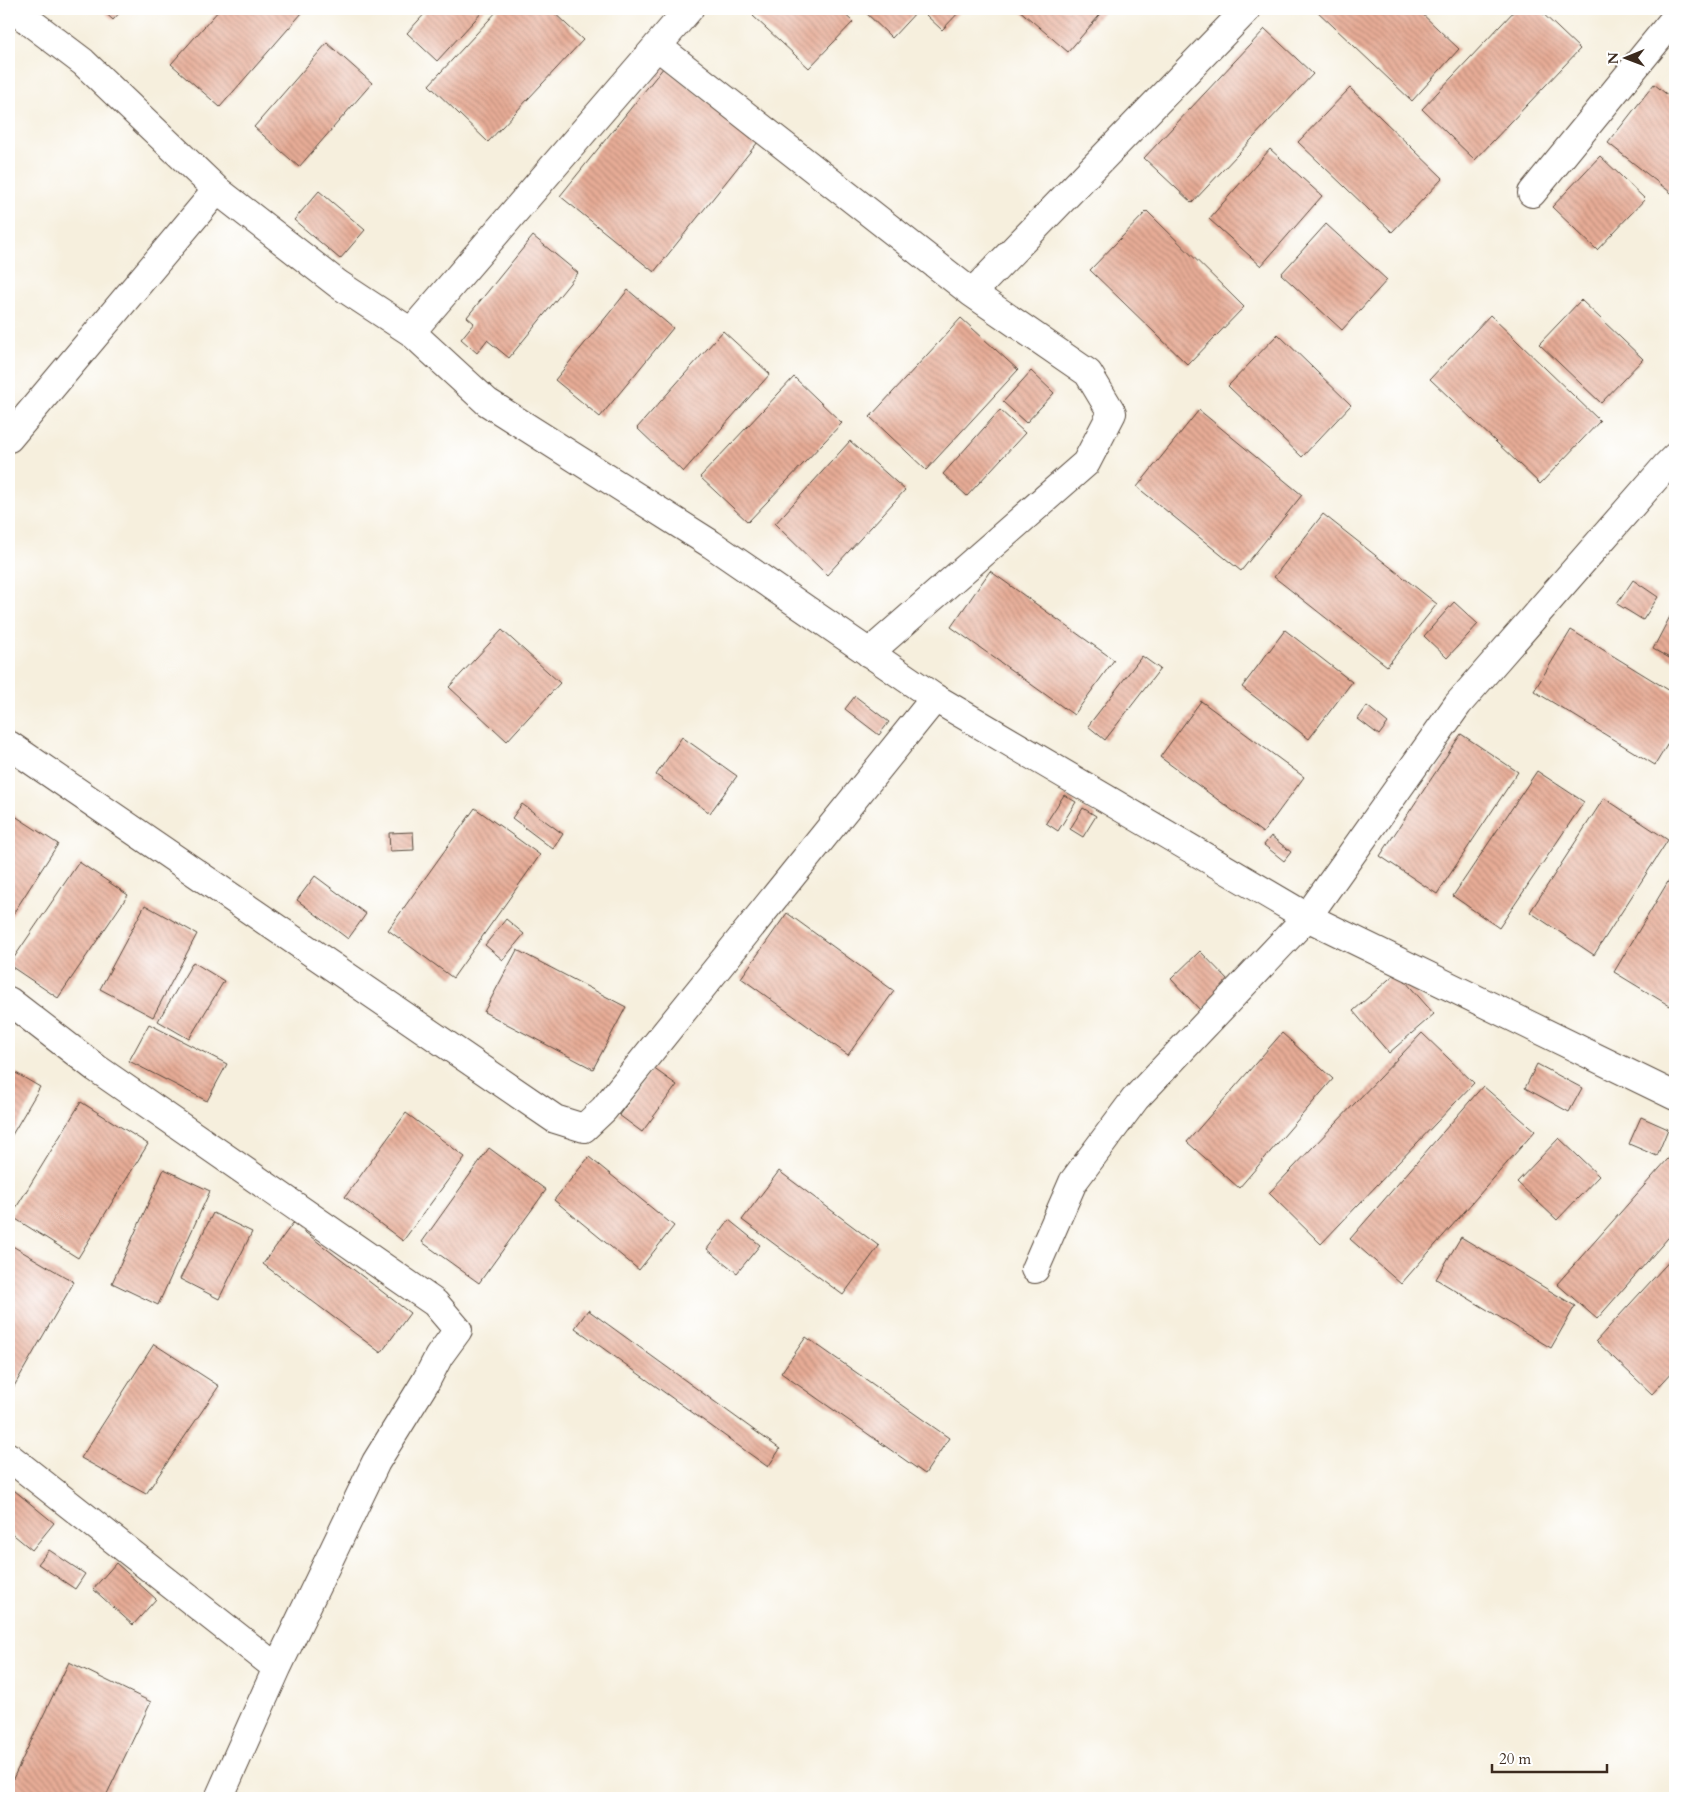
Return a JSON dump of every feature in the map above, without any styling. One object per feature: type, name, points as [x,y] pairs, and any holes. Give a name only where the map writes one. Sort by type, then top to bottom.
[{"type":"street","points":[[13,9],[82,62],[217,190],[338,284],[411,332],[487,402],[711,544],[935,698],[1307,917],[1675,1096]]},
{"type":"street","points":[[411,332],[689,9]]},
{"type":"street","points":[[972,293],[1247,9]]},
{"type":"street","points":[[1532,192],[1675,18],[1666,9]]},
{"type":"street","points":[[657,46],[972,293],[1088,373],[1112,413],[1086,463],[869,652]]},
{"type":"street","points":[[9,438],[217,190]]},
{"type":"street","points":[[1035,1269],[1073,1182],[1135,1100],[1307,917],[1458,704],[1672,465]]},
{"type":"street","points":[[9,745],[555,1118],[584,1128],[604,1109],[935,698]]},
{"type":"street","points":[[9,1001],[96,1068],[435,1303],[458,1330],[439,1356],[426,1381],[376,1462],[277,1668],[219,1798]]},
{"type":"street","points":[[9,1457],[277,1668]]},
{"type":"building","points":[[101,9],[123,9],[113,20]]},
{"type":"building","points":[[220,9],[296,9],[302,13],[220,107],[171,64]]},
{"type":"building","points":[[429,9],[485,9],[437,61],[407,33]]},
{"type":"building","points":[[499,9],[550,9],[583,40],[488,142],[429,85]]},
{"type":"building","points":[[759,9],[839,9],[853,22],[809,68],[753,16]]},
{"type":"building","points":[[862,9],[919,9],[892,38]]},
{"type":"building","points":[[931,9],[962,9],[942,30],[926,15]]},
{"type":"building","points":[[1018,9],[1105,9],[1068,52]]},
{"type":"building","points":[[1315,9],[1417,9],[1459,49],[1412,101]]},
{"type":"building","points":[[1516,9],[1538,9],[1580,49],[1475,160],[1422,109]]},
{"type":"building","points":[[1265,29],[1313,74],[1192,203],[1144,158]]},
{"type":"building","points":[[327,43],[372,83],[299,167],[254,127]]},
{"type":"building","points":[[664,67],[758,142],[654,272],[560,196]]},
{"type":"building","points":[[1654,84],[1675,101],[1675,196],[1608,143]]},
{"type":"building","points":[[1350,88],[1443,178],[1392,232],[1298,142]]},
{"type":"building","points":[[1270,149],[1322,196],[1261,266],[1209,219]]},
{"type":"building","points":[[1600,156],[1645,199],[1597,250],[1552,207]]},
{"type":"building","points":[[319,191],[365,230],[340,259],[294,220]]},
{"type":"building","points":[[1147,211],[1244,307],[1188,365],[1090,270]]},
{"type":"building","points":[[1326,224],[1387,280],[1342,330],[1281,274]]},
{"type":"building","points":[[533,236],[578,273],[509,358],[487,340],[477,353],[461,339],[474,323],[467,317]]},
{"type":"building","points":[[628,290],[673,328],[600,417],[555,380]]},
{"type":"building","points":[[1581,300],[1643,359],[1601,403],[1539,344]]},
{"type":"building","points":[[1490,315],[1600,421],[1540,484],[1430,379]]},
{"type":"building","points":[[961,318],[1018,370],[926,470],[870,417]]},
{"type":"building","points":[[723,331],[770,374],[683,472],[637,428]]},
{"type":"building","points":[[1278,334],[1351,405],[1302,457],[1228,386]]},
{"type":"building","points":[[1031,371],[1054,393],[1026,423],[1003,402]]},
{"type":"building","points":[[794,377],[842,423],[748,522],[700,477]]},
{"type":"building","points":[[1000,410],[1025,433],[967,496],[943,474]]},
{"type":"building","points":[[1199,410],[1302,495],[1241,571],[1137,487]]},
{"type":"building","points":[[850,441],[905,490],[827,575],[775,524]]},
{"type":"building","points":[[1323,514],[1437,604],[1387,666],[1274,577]]},
{"type":"building","points":[[990,571],[1114,660],[1074,715],[951,627]]},
{"type":"building","points":[[1633,580],[1658,597],[1643,620],[1617,604]]},
{"type":"building","points":[[1454,602],[1478,624],[1447,658],[1424,636]]},
{"type":"building","points":[[1675,607],[1675,661],[1653,649]]},
{"type":"building","points":[[502,630],[560,683],[507,741],[449,687]]},
{"type":"building","points":[[1285,630],[1352,682],[1309,739],[1242,687]]},
{"type":"building","points":[[1571,630],[1675,694],[1675,732],[1655,765],[1534,691]]},
{"type":"building","points":[[1142,656],[1160,669],[1105,740],[1088,726]]},
{"type":"building","points":[[855,696],[889,722],[879,735],[845,709]]},
{"type":"building","points":[[1201,701],[1304,777],[1263,833],[1160,757]]},
{"type":"building","points":[[1367,706],[1388,723],[1379,735],[1358,719]]},
{"type":"building","points":[[1461,734],[1518,772],[1437,894],[1380,856]]},
{"type":"building","points":[[682,737],[737,776],[710,813],[656,775]]},
{"type":"building","points":[[1537,771],[1584,802],[1499,928],[1453,896]]},
{"type":"building","points":[[1064,795],[1076,802],[1058,831],[1046,823]]},
{"type":"building","points":[[1604,798],[1668,840],[1594,955],[1530,912]]},
{"type":"building","points":[[522,804],[563,834],[553,849],[512,818]]},
{"type":"building","points":[[475,808],[540,855],[453,978],[388,930]]},
{"type":"building","points":[[1083,808],[1096,816],[1083,837],[1070,829]]},
{"type":"building","points":[[9,812],[58,844],[9,920]]},
{"type":"building","points":[[413,832],[414,850],[390,851],[389,833]]},
{"type":"building","points":[[1271,836],[1291,852],[1284,861],[1264,845]]},
{"type":"building","points":[[79,862],[128,895],[58,998],[9,965]]},
{"type":"building","points":[[1675,870],[1675,997],[1670,1006],[1614,972]]},
{"type":"building","points":[[315,876],[366,914],[348,939],[297,900]]},
{"type":"building","points":[[145,905],[197,934],[153,1017],[100,989]]},
{"type":"building","points":[[787,913],[894,991],[848,1055],[741,978]]},
{"type":"building","points":[[506,919],[524,934],[503,960],[485,945]]},
{"type":"building","points":[[517,950],[626,1007],[593,1069],[484,1012]]},
{"type":"building","points":[[1200,951],[1231,983],[1201,1011],[1171,979]]},
{"type":"building","points":[[193,962],[224,981],[189,1039],[158,1021]]},
{"type":"building","points":[[1397,972],[1434,1014],[1389,1053],[1353,1011]]},
{"type":"building","points":[[149,1024],[227,1064],[207,1101],[129,1061]]},
{"type":"building","points":[[1282,1033],[1333,1079],[1239,1188],[1187,1142]]},
{"type":"building","points":[[1422,1033],[1474,1083],[1321,1244],[1269,1193]]},
{"type":"building","points":[[1537,1064],[1582,1088],[1569,1112],[1525,1088]]},
{"type":"building","points":[[653,1068],[677,1085],[642,1132],[619,1115]]},
{"type":"building","points":[[9,1069],[40,1087],[9,1140]]},
{"type":"building","points":[[1483,1086],[1535,1131],[1401,1284],[1350,1239]]},
{"type":"building","points":[[81,1102],[148,1144],[78,1258],[11,1216]]},
{"type":"building","points":[[406,1113],[465,1157],[403,1241],[345,1197]]},
{"type":"building","points":[[1641,1117],[1668,1129],[1657,1156],[1629,1144]]},
{"type":"building","points":[[1559,1138],[1599,1176],[1557,1220],[1517,1182]]},
{"type":"building","points":[[489,1148],[546,1190],[479,1283],[422,1242]]},
{"type":"building","points":[[1675,1151],[1675,1230],[1597,1319],[1557,1284]]},
{"type":"building","points":[[589,1157],[674,1226],[639,1270],[554,1200]]},
{"type":"building","points":[[164,1169],[210,1191],[158,1305],[112,1283]]},
{"type":"building","points":[[779,1171],[879,1246],[843,1295],[742,1220]]},
{"type":"building","points":[[213,1213],[252,1232],[219,1299],[180,1279]]},
{"type":"building","points":[[729,1220],[760,1245],[737,1273],[707,1249]]},
{"type":"building","points":[[293,1223],[410,1313],[381,1353],[263,1264]]},
{"type":"building","points":[[1461,1237],[1575,1306],[1551,1348],[1436,1279]]},
{"type":"building","points":[[9,1244],[74,1282],[9,1395]]},
{"type":"building","points":[[1675,1255],[1675,1369],[1652,1394],[1596,1341]]},
{"type":"building","points":[[588,1310],[780,1449],[768,1467],[575,1328]]},
{"type":"building","points":[[806,1337],[949,1438],[925,1474],[781,1373]]},
{"type":"building","points":[[154,1344],[219,1386],[146,1494],[81,1458]]},
{"type":"building","points":[[9,1486],[54,1523],[32,1550],[9,1531]]},
{"type":"building","points":[[49,1550],[85,1574],[75,1589],[38,1564]]},
{"type":"building","points":[[116,1563],[156,1599],[133,1625],[93,1589]]},
{"type":"building","points":[[69,1662],[151,1702],[105,1798],[9,1798],[9,1787]]}]
